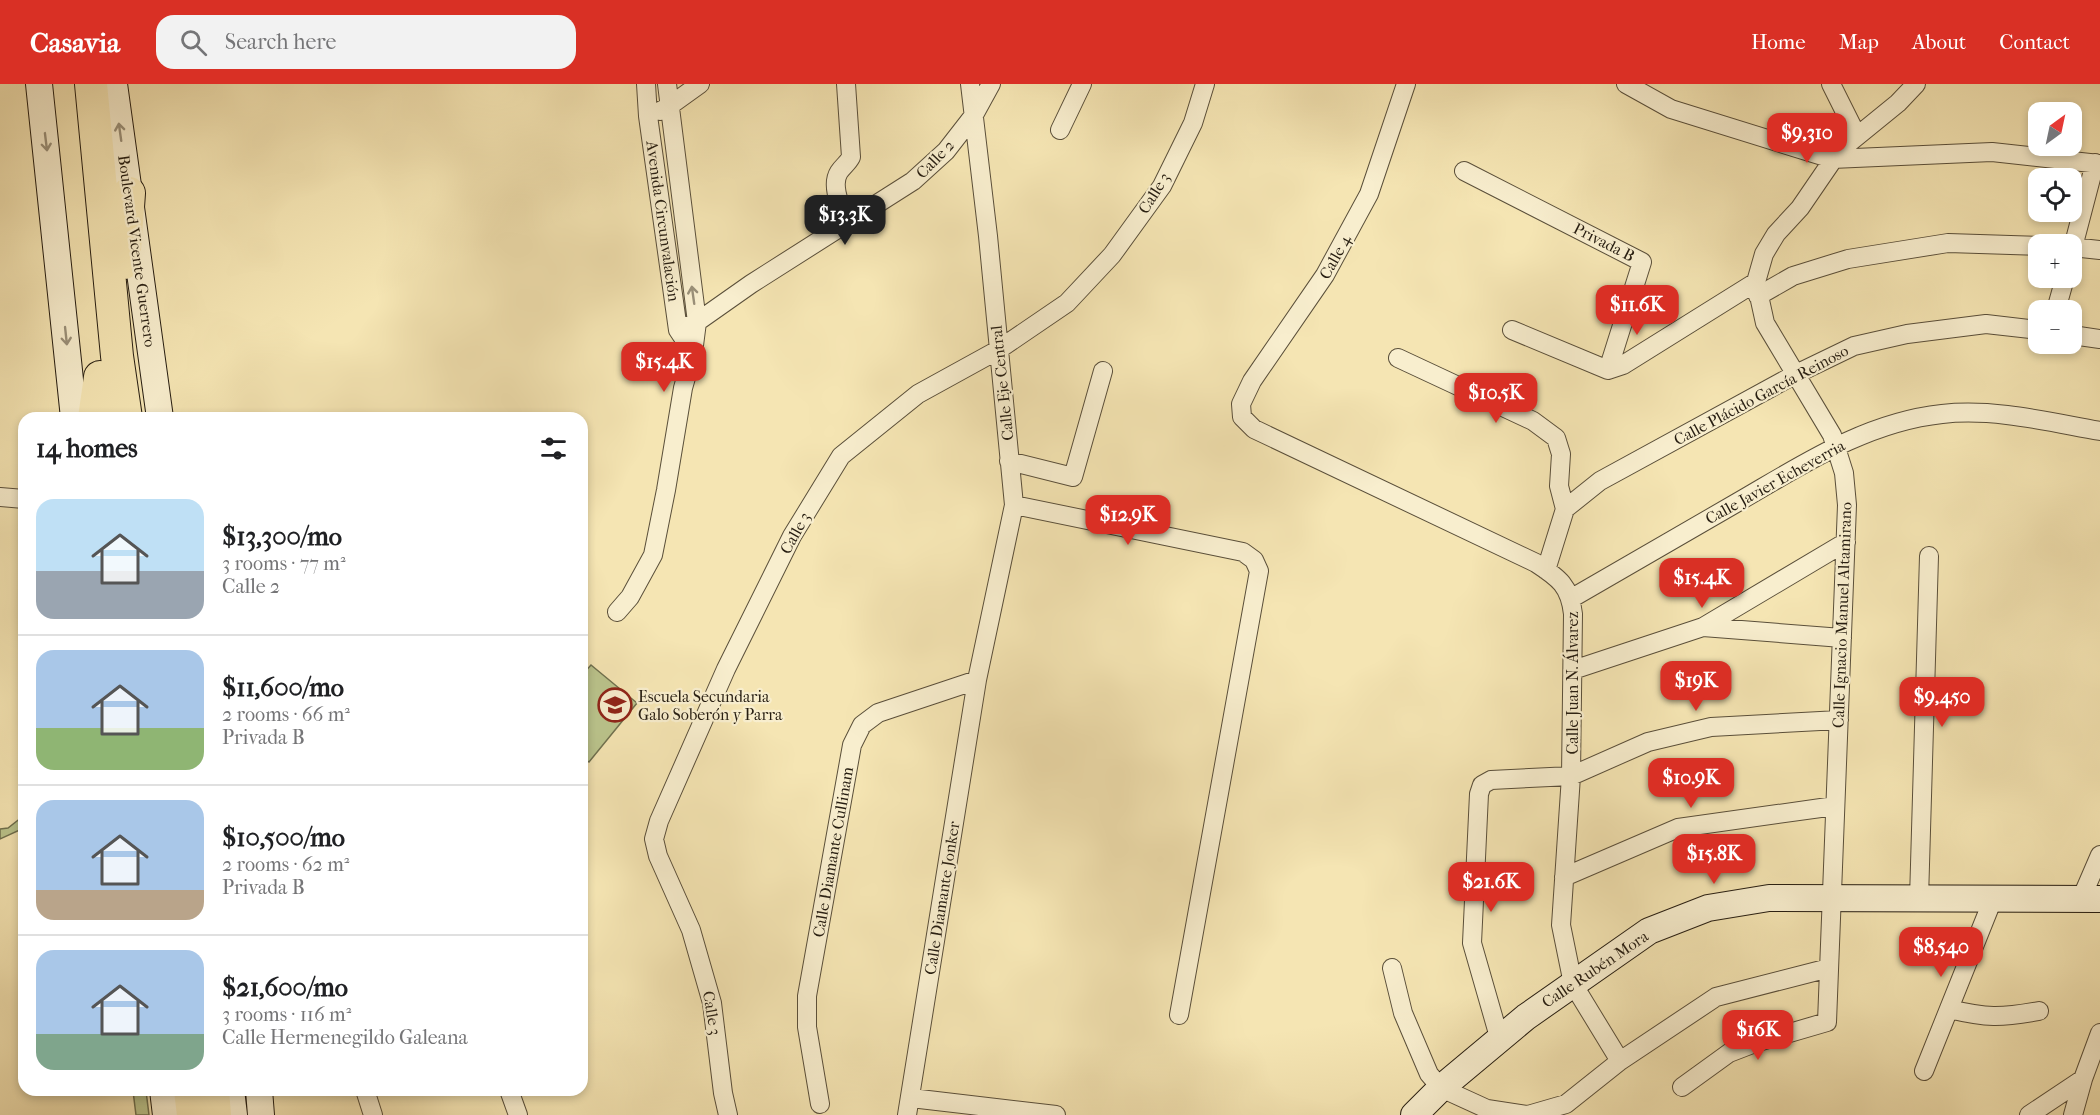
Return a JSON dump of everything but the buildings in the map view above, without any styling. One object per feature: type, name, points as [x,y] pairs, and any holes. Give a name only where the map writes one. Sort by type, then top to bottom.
[{"type":"highway","name":"Boulevard Vicente Guerrero","points":[[72,84],[108,367],[124,412]]},
{"type":"highway","name":"Boulevard Vicente Guerrero","points":[[91,84],[108,367],[105,412]]},
{"type":"highway","points":[[96,412],[108,367],[129,193]]},
{"type":"highway","points":[[191,1096],[193,1115]]},
{"type":"highway","points":[[214,1096],[216,1115]]},
{"type":"street","points":[[39,84],[73,412]]},
{"type":"street","name":"Boulevard Vicente Guerrero","points":[[114,84],[159,412]]},
{"type":"street","name":"Avenida Circunvalación","points":[[646,84],[648,116],[678,330],[693,353]]},
{"type":"street","name":"Avenida Circunvalación","points":[[617,612],[630,597],[653,555],[683,388],[693,353],[697,322],[667,84]]},
{"type":"street","points":[[648,116],[669,107],[700,84]]},
{"type":"street","points":[[846,84],[851,157],[840,170],[837,193],[847,223]]},
{"type":"street","name":"Calle Eje Central","points":[[970,84],[988,236],[1014,505],[977,680]]},
{"type":"street","name":"Calle 2","points":[[678,330],[697,322],[751,284],[913,181],[946,151],[974,115],[991,84]]},
{"type":"street","points":[[1060,130],[1082,84]]},
{"type":"street","name":"Calle 3","points":[[728,1115],[723,1093],[712,1003],[691,930],[658,856],[654,839],[659,821],[726,669],[792,536],[841,456],[918,394],[998,350],[1067,303],[1112,255],[1162,186],[1193,123],[1205,84]]},
{"type":"street","name":"Calle 4","points":[[1242,417],[1240,404],[1252,381],[1325,275],[1369,194],[1406,84]]},
{"type":"street","points":[[1626,84],[1671,109],[1832,159],[1992,152],[2097,164],[2076,234]]},
{"type":"street","points":[[1831,84],[1857,136]]},
{"type":"street","points":[[1757,289],[1764,254],[1776,234],[1800,208],[1832,159],[1898,103],[1916,84]]},
{"type":"street","name":"Privada B","points":[[1464,171],[1642,262],[1608,370]]},
{"type":"street","points":[[1512,330],[1608,370],[1623,365],[1757,289],[1848,259],[1948,243],[2028,246]]},
{"type":"street","points":[[2082,249],[2100,249]]},
{"type":"street","name":"Calle Ignacio Manuel Altamirano","points":[[1682,1087],[1729,1053],[1755,1042],[1827,1022],[1846,542],[1847,505],[1844,472],[1832,435],[1765,322],[1757,289]]},
{"type":"street","name":"Calle Plácido García Reinoso","points":[[1565,509],[1600,481],[1797,374],[1854,346],[1907,334],[1986,324],[2028,329]]},
{"type":"street","points":[[2082,336],[2100,339]]},
{"type":"street","points":[[1398,358],[1533,421],[1556,438],[1561,454],[1559,486],[1565,509],[1546,570]]},
{"type":"street","points":[[1009,461],[1073,477],[1103,371]]},
{"type":"street","name":"Calle Javier Echeverria","points":[[1572,597],[1835,446],[1894,423],[1941,414],[1973,413],[2032,419],[2100,431]]},
{"type":"street","name":"Calle Juan N. Álvarez","points":[[1242,417],[1254,429],[1536,563],[1564,584],[1572,597],[1571,776],[1561,925],[1573,984],[1620,1061]]},
{"type":"street","points":[[0,497],[18,498]]},
{"type":"street","points":[[1014,505],[1244,552],[1254,560],[1259,571],[1179,1014]]},
{"type":"street","points":[[1573,670],[1703,627],[1846,542]]},
{"type":"street","points":[[1919,899],[1929,556]]},
{"type":"street","points":[[1703,627],[1842,638]]},
{"type":"street","name":"Calle Diamante Cullinam","points":[[820,1104],[807,1027],[807,996],[852,745],[862,725],[878,713],[977,680]]},
{"type":"street","name":"Calle Diamante Jonker","points":[[909,1106],[977,680]]},
{"type":"street","points":[[1499,1037],[1472,943],[1479,794],[1482,785],[1491,780],[1571,776],[1648,742],[1711,727],[1839,720]]},
{"type":"street","points":[[1564,877],[1678,828],[1835,806]]},
{"type":"street","points":[[2091,899],[2100,855]]},
{"type":"street","name":"Calle Rubén Mora","points":[[1414,1115],[1499,1037],[1573,984],[1649,931],[1708,909],[1769,898],[2091,899]]},
{"type":"street","points":[[1924,1071],[1993,899]]},
{"type":"street","points":[[1392,968],[1403,1013],[1429,1074],[1441,1088],[1487,1109],[1528,1115],[1566,1104],[1620,1061],[1716,997],[1829,968]]},
{"type":"street","points":[[1948,1009],[1979,1016],[2005,1017],[2039,1011]]},
{"type":"street","points":[[2073,1115],[2083,1079],[2100,1035]]},
{"type":"street","points":[[2029,1115],[2083,1079]]},
{"type":"street","points":[[164,1096],[166,1115]]},
{"type":"street","points":[[232,1096],[234,1115]]},
{"type":"street","points":[[259,1096],[261,1115]]},
{"type":"street","points":[[366,1096],[373,1115]]},
{"type":"street","points":[[511,1096],[518,1115]]},
{"type":"street","points":[[909,1106],[1056,1115]]},
{"type":"green space","points":[[591,665],[637,703],[589,762],[588,761],[588,668]]},
{"type":"green space","points":[[18,820],[18,831],[0,839],[0,829],[8,828]]},
{"type":"green space","points":[[134,1096],[147,1096],[149,1115],[136,1115]]},
{"type":"place","name":"Escuela Secundaria Galo Soberón y Parra","points":[[615,705]]}]
